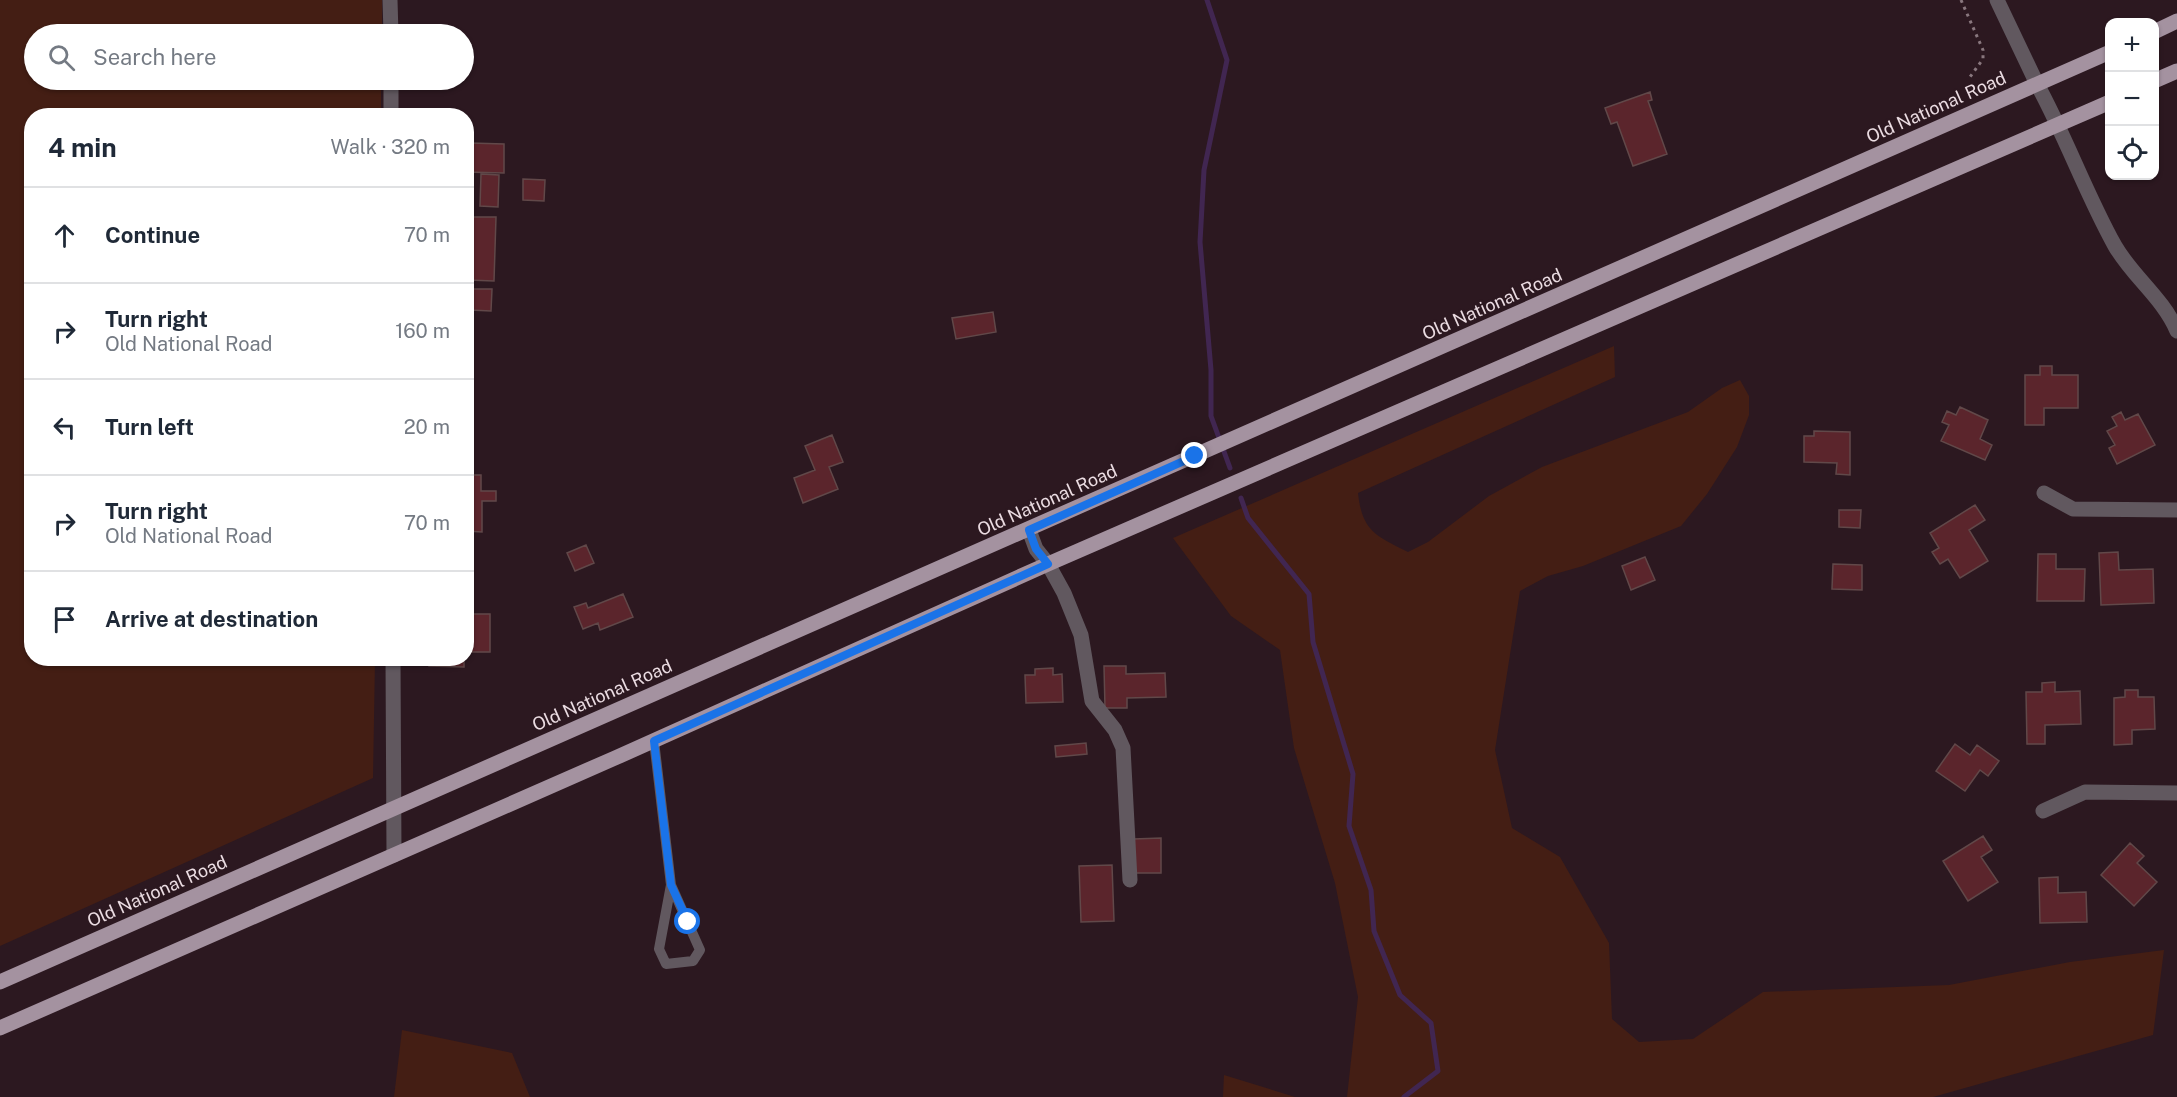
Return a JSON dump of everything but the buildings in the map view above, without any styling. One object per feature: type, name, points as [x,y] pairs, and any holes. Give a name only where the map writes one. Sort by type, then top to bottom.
[{"type":"main road","points":[[2159,30],[2177,21]]},
{"type":"main road","name":"Old National Road","points":[[0,982],[2105,54]]},
{"type":"main road","points":[[2159,79],[2177,71]]},
{"type":"main road","points":[[0,1028],[654,741],[1048,564],[2105,104]]},
{"type":"street","points":[[390,0],[391,24]]},
{"type":"street","points":[[1997,0],[2037,84],[2060,125],[2116,247],[2170,315],[2177,331]]},
{"type":"street","points":[[391,90],[391,108]]},
{"type":"street","points":[[2044,493],[2073,509],[2177,510]]},
{"type":"street","points":[[1029,530],[1036,549],[1048,564],[1064,593],[1081,635],[1092,701],[1115,730],[1123,748],[1130,880]]},
{"type":"street","points":[[393,666],[394,855]]},
{"type":"street","points":[[2043,810],[2085,792],[2177,793]]},
{"type":"lane","points":[[654,741],[671,885],[700,950],[693,961],[666,964],[659,949],[671,885]]},
{"type":"path","points":[[1960,0],[1983,50],[1983,60],[1970,77]]},
{"type":"shaded area","points":[[0,0],[382,0],[382,24],[24,24],[24,90],[381,90],[381,108],[24,108],[24,666],[375,666],[373,778],[0,946]]},
{"type":"shaded area","points":[[1614,346],[1615,377],[1358,493],[1367,524],[1379,536],[1408,552],[1428,542],[1489,496],[1542,467],[1688,412],[1722,388],[1740,380],[1749,396],[1749,415],[1737,447],[1707,494],[1681,526],[1583,566],[1548,576],[1520,591],[1495,750],[1512,828],[1560,857],[1609,943],[1612,1019],[1639,1042],[1693,1039],[1763,992],[1949,985],[2070,962],[2164,950],[2153,1035],[1933,1097],[1347,1097],[1358,997],[1335,883],[1294,748],[1280,650],[1231,616],[1173,538]]},
{"type":"shaded area","points":[[402,1030],[512,1053],[530,1097],[394,1097]]},
{"type":"shaded area","points":[[1224,1075],[1295,1097],[1223,1097]]},
{"type":"waterway","points":[[1207,0],[1227,60],[1204,170],[1200,242],[1211,370],[1211,416],[1230,468]]},
{"type":"waterway","points":[[1241,498],[1248,518],[1309,594],[1313,642],[1353,774],[1349,826],[1371,890],[1374,931],[1400,995],[1431,1023],[1438,1071],[1404,1097]]},
{"type":"route","points":[[688,922],[671,885],[654,741],[1048,564],[1036,549],[1029,530],[1195,456]]}]
